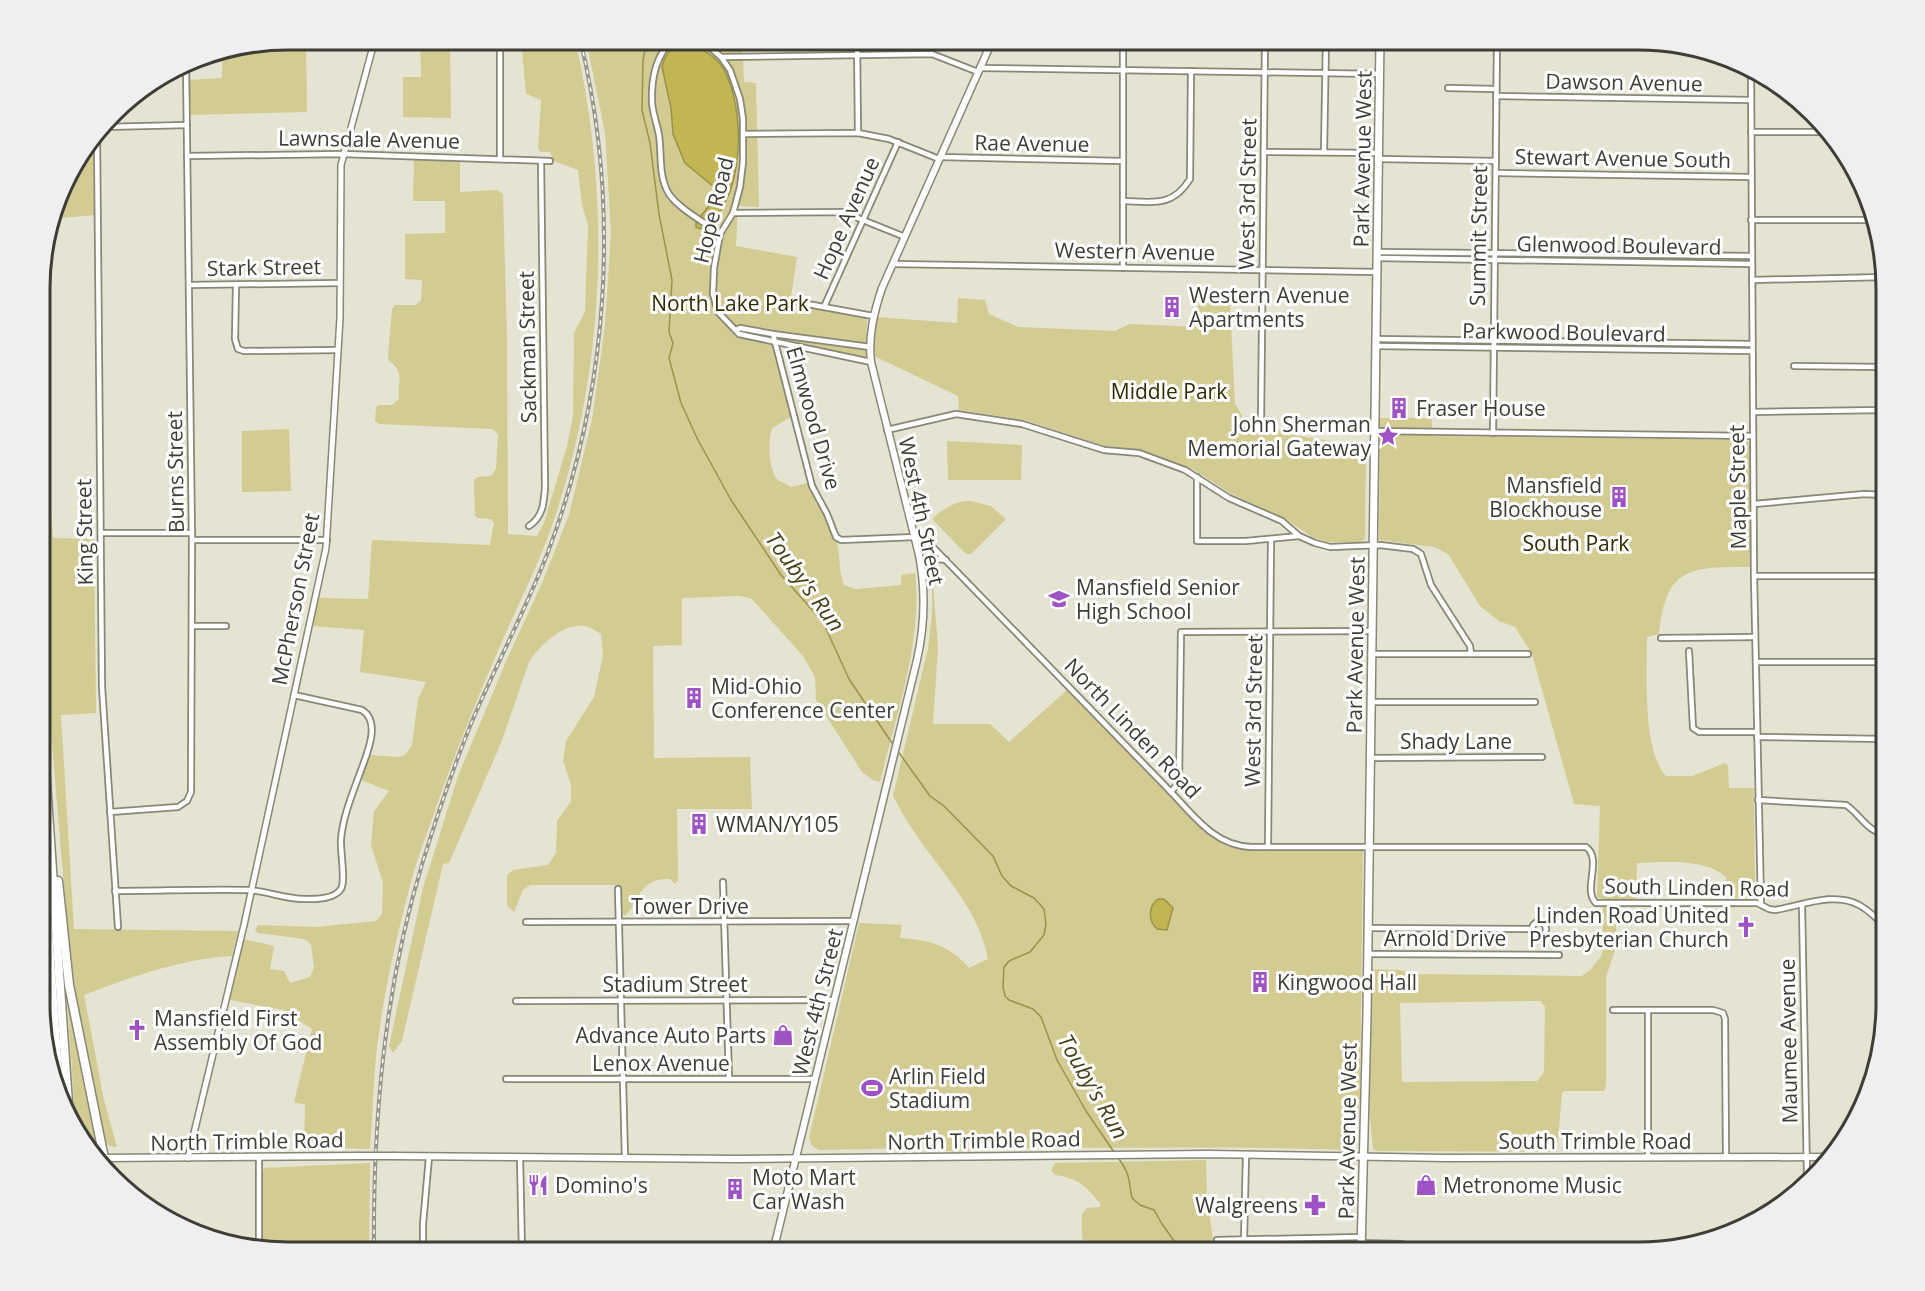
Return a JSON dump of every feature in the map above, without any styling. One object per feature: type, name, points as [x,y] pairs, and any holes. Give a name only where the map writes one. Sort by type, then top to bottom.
[{"type":"highway","points":[[50,800],[69,986],[102,1152]]},
{"type":"highway","points":[[50,841],[67,1092]]},
{"type":"highway","points":[[50,958],[57,1062]]},
{"type":"main road","name":"West 4th Street","points":[[776,1242],[922,634],[923,580],[915,537],[871,362],[873,320],[882,288],[988,50]]},
{"type":"main road","name":"Park Avenue West","points":[[1361,1240],[1368,954],[1380,50]]},
{"type":"main road","name":"North Trimble Road","points":[[109,1160],[360,1156],[796,1158],[1246,1155],[1363,1157]]},
{"type":"main road","name":"South Trimble Road","points":[[1363,1157],[1818,1157]]},
{"type":"street","name":"McPherson Street","points":[[188,1158],[252,890],[327,540],[338,350],[341,165],[372,50]]},
{"type":"street","points":[[500,50],[500,159]]},
{"type":"street","points":[[663,50],[656,64],[652,95],[664,184],[671,196],[720,234]]},
{"type":"street","points":[[713,50],[721,57],[932,54],[979,70],[1380,74]]},
{"type":"street","points":[[857,50],[858,133]]},
{"type":"street","points":[[1123,50],[1123,268]]},
{"type":"street","name":"West 3rd Street","points":[[1261,422],[1265,50]]},
{"type":"street","points":[[1324,152],[1326,50]]},
{"type":"street","name":"Summit Street","points":[[1493,433],[1497,50]]},
{"type":"street","name":"Hope Road","points":[[721,57],[730,70],[737,88],[744,134],[742,175],[733,213],[720,234],[714,268],[715,303],[722,317],[736,330]]},
{"type":"street","points":[[1123,201],[1168,200],[1190,180],[1191,71]]},
{"type":"street","name":"Burns Street","points":[[110,812],[178,807],[187,801],[191,785],[192,533],[186,72]]},
{"type":"street","name":"Maple Street","points":[[1751,78],[1754,576],[1761,904]]},
{"type":"street","points":[[1448,88],[1496,89]]},
{"type":"street","name":"Dawson Avenue","points":[[1496,96],[1751,100]]},
{"type":"street","points":[[113,127],[187,125]]},
{"type":"street","points":[[1751,132],[1817,132]]},
{"type":"street","name":"Rae Avenue","points":[[744,134],[858,133],[898,142],[940,158],[1123,161]]},
{"type":"street","name":"Hope Avenue","points":[[824,307],[898,142]]},
{"type":"street","name":"King Street","points":[[97,146],[102,697],[118,927]]},
{"type":"street","name":"Stewart Avenue South","points":[[1264,152],[1324,152],[1496,161]]},
{"type":"street","name":"Lawnsdale Avenue","points":[[187,156],[343,154],[550,161]]},
{"type":"street","name":"Sackman Street","points":[[529,526],[537,521],[542,510],[545,487],[541,161]]},
{"type":"street","name":"Stewart Avenue South","points":[[1496,173],[1751,177]]},
{"type":"street","points":[[733,213],[843,212],[905,237]]},
{"type":"street","points":[[1751,220],[1865,220]]},
{"type":"street","name":"Glenwood Boulevard","points":[[1377,255],[1495,252],[1751,256]]},
{"type":"street","name":"Glenwood Boulevard","points":[[1377,255],[1495,260],[1752,264]]},
{"type":"street","name":"Western Avenue","points":[[893,264],[1377,272]]},
{"type":"street","points":[[1752,280],[1875,277]]},
{"type":"street","name":"Stark Street","points":[[189,285],[340,283]]},
{"type":"street","points":[[236,285],[235,339],[238,349],[244,351],[338,350]]},
{"type":"street","points":[[791,301],[873,320]]},
{"type":"street","points":[[870,347],[740,328],[736,330],[739,334],[871,362]]},
{"type":"street","name":"Elmwood Drive","points":[[773,334],[812,486],[836,537],[841,540],[915,537]]},
{"type":"street","points":[[1376,343],[1494,341],[1752,344]]},
{"type":"street","name":"Parkwood Boulevard","points":[[1376,343],[1494,348],[1752,351]]},
{"type":"street","points":[[1794,366],[1876,367]]},
{"type":"street","points":[[1753,412],[1876,411]]},
{"type":"street","points":[[887,430],[946,415],[972,416],[1031,426],[1104,450],[1139,453],[1185,470],[1235,501],[1284,523],[1308,541],[1330,547],[1380,545],[1410,548],[1421,554],[1431,585],[1470,646],[1471,654]]},
{"type":"street","points":[[1375,431],[1753,436]]},
{"type":"street","points":[[1197,477],[1197,542],[1299,536]]},
{"type":"street","points":[[1754,504],[1876,495]]},
{"type":"street","points":[[1274,539],[1285,534],[1284,523]]},
{"type":"street","points":[[101,533],[192,533]]},
{"type":"street","name":"North Linden Road","points":[[915,537],[926,540],[1171,792],[1222,840],[1238,846],[1369,846]]},
{"type":"street","name":"West 3rd Street","points":[[1268,847],[1270,632],[1274,539]]},
{"type":"street","points":[[192,540],[327,540]]},
{"type":"street","points":[[923,580],[931,561],[946,560]]},
{"type":"street","points":[[1754,576],[1876,576]]},
{"type":"street","points":[[192,626],[226,626]]},
{"type":"street","points":[[1171,792],[1179,782],[1181,632],[1372,631]]},
{"type":"street","points":[[1661,638],[1755,637]]},
{"type":"street","points":[[1689,651],[1691,724],[1694,730],[1876,739]]},
{"type":"street","points":[[1372,654],[1528,654]]},
{"type":"street","points":[[1756,662],[1876,662]]},
{"type":"street","points":[[115,891],[252,890],[295,899],[323,898],[338,893],[343,882],[342,827],[366,754],[372,722],[370,716],[362,710],[294,695]]},
{"type":"street","points":[[1371,702],[1535,702]]},
{"type":"street","name":"Shady Lane","points":[[1370,758],[1542,757]]},
{"type":"street","points":[[1758,800],[1842,804],[1854,811],[1868,827],[1876,831]]},
{"type":"street","name":"South Linden Road","points":[[1369,846],[1586,847],[1592,855],[1591,895],[1596,903],[1761,904],[1772,910],[1829,900],[1850,901],[1862,906],[1876,918]]},
{"type":"street","points":[[723,882],[729,1079]]},
{"type":"street","points":[[618,889],[625,1158]]},
{"type":"street","name":"Maumee Avenue","points":[[1802,905],[1807,1171]]},
{"type":"street","name":"Tower Drive","points":[[526,922],[854,921]]},
{"type":"street","points":[[1368,928],[1532,929]]},
{"type":"street","name":"Arnold Drive","points":[[1368,954],[1559,954]]},
{"type":"street","name":"Stadium Street","points":[[516,1001],[834,1000]]},
{"type":"street","points":[[1613,1010],[1713,1010],[1723,1012],[1725,1019],[1726,1157]]},
{"type":"street","points":[[1648,1010],[1648,1157]]},
{"type":"street","name":"Lenox Avenue","points":[[506,1079],[815,1079]]},
{"type":"street","points":[[1244,1240],[1246,1155]]},
{"type":"street","points":[[423,1242],[429,1157]]},
{"type":"street","points":[[520,1157],[522,1242]]},
{"type":"street","points":[[259,1158],[259,1239]]},
{"type":"street","points":[[1217,1240],[1382,1242]]},
{"type":"green space","points":[[272,50],[306,50],[307,112],[187,115],[188,80],[222,78],[222,59]]},
{"type":"green space","points":[[420,50],[450,50],[451,118],[403,117],[403,77],[421,77]]},
{"type":"green space","points":[[522,50],[577,50],[587,98],[598,219],[598,280],[585,400],[572,459],[555,517],[465,730],[413,874],[392,961],[381,1020],[375,1067],[370,1149],[304,1147],[305,1105],[294,1102],[312,1029],[283,1010],[230,1000],[244,939],[274,946],[270,969],[284,971],[290,983],[310,977],[314,968],[311,944],[304,939],[258,933],[255,930],[258,925],[316,927],[376,921],[382,914],[383,883],[371,845],[374,811],[389,791],[361,780],[370,755],[397,757],[405,755],[412,745],[418,699],[426,682],[360,672],[364,630],[313,626],[318,598],[368,599],[372,540],[490,545],[494,523],[491,519],[475,516],[474,481],[477,477],[491,476],[496,469],[498,435],[493,429],[379,424],[375,421],[376,407],[392,405],[399,399],[399,374],[388,356],[392,309],[395,305],[416,305],[421,300],[422,280],[405,279],[405,234],[445,233],[445,201],[413,201],[414,158],[460,159],[460,192],[497,190],[503,194],[507,337],[508,534],[537,536],[544,523],[567,446],[573,416],[574,333],[585,312],[588,225],[582,205],[578,170],[554,161],[550,152],[541,152],[538,149],[541,100],[526,94]]},
{"type":"green space","name":"North Lake Park","points":[[588,50],[743,50],[744,82],[756,83],[759,207],[738,206],[736,246],[797,257],[790,303],[867,318],[864,363],[772,343],[791,417],[772,428],[770,447],[772,470],[778,480],[791,487],[809,484],[836,538],[844,585],[856,589],[901,585],[901,575],[915,573],[915,625],[912,651],[900,705],[880,782],[873,780],[862,772],[816,700],[815,677],[803,656],[752,599],[740,596],[682,598],[682,645],[653,646],[654,758],[750,757],[752,809],[677,809],[678,880],[675,884],[670,879],[660,879],[646,886],[625,916],[622,913],[619,885],[530,885],[523,890],[514,912],[507,906],[507,875],[513,870],[548,865],[556,853],[557,821],[571,801],[571,785],[563,760],[566,741],[594,697],[603,655],[601,634],[588,627],[567,628],[552,637],[529,662],[501,743],[449,863],[443,864],[402,1041],[393,1053],[389,1046],[423,888],[458,776],[569,515],[592,420],[605,325],[611,233],[605,133]]},
{"type":"green space","points":[[93,151],[94,215],[60,218],[74,182]]},
{"type":"green space","name":"Middle Park","points":[[958,298],[985,300],[989,314],[1018,327],[1115,331],[1130,324],[1197,327],[1198,302],[1230,304],[1235,404],[1244,419],[1294,435],[1366,447],[1365,539],[1360,542],[1327,542],[1312,537],[1287,520],[1230,493],[1194,470],[1142,450],[1104,446],[1024,420],[959,410],[958,396],[874,356],[876,317],[957,323]]},
{"type":"green space","name":"South Park","points":[[1380,418],[1432,418],[1432,436],[1744,440],[1748,442],[1750,446],[1751,567],[1697,570],[1685,575],[1675,583],[1662,612],[1659,634],[1647,637],[1647,690],[1649,730],[1658,764],[1666,776],[1692,776],[1725,763],[1728,766],[1729,788],[1754,788],[1755,896],[1753,898],[1729,898],[1726,877],[1707,867],[1683,862],[1637,863],[1636,900],[1597,897],[1600,806],[1574,804],[1532,654],[1515,627],[1499,621],[1480,606],[1448,554],[1434,547],[1379,540]]},
{"type":"green space","points":[[289,429],[291,491],[242,492],[242,431]]},
{"type":"green space","points":[[947,441],[1022,445],[1021,480],[948,480]]},
{"type":"green space","points":[[50,499],[53,538],[94,539],[96,713],[61,715],[74,929],[238,931],[232,956],[175,965],[84,995],[104,1100],[117,1147],[109,1146],[106,1142],[76,1006],[50,719]]},
{"type":"green space","points":[[971,501],[991,506],[1006,519],[971,554],[966,554],[932,519],[950,506]]},
{"type":"green space","points":[[932,570],[938,648],[933,724],[990,724],[1009,742],[1067,690],[1206,833],[1228,847],[1244,850],[1363,851],[1360,1098],[1355,1143],[1352,1148],[1346,1150],[1045,1148],[968,1152],[922,1148],[819,1150],[812,1146],[809,1138],[859,923],[902,925],[900,938],[938,945],[954,954],[969,968],[988,959],[983,940],[966,904],[920,841],[893,796],[928,648],[932,614]]},
{"type":"green space","points":[[1603,906],[1616,906],[1616,947],[1606,977],[1606,1085],[1604,1091],[1564,1091],[1562,1093],[1557,1152],[1376,1151],[1373,1149],[1369,1106],[1372,969],[1398,970],[1417,974],[1582,976],[1602,955]],"holes":[[[1541,1001],[1545,1007],[1544,1072],[1537,1081],[1402,1082],[1400,1003]]]},
{"type":"green space","points":[[67,998],[98,1146],[75,1110]]},
{"type":"green space","points":[[1206,1160],[1207,1198],[1213,1242],[1088,1241],[1082,1239],[1082,1214],[1087,1208],[1100,1207],[1100,1203],[1081,1184],[1055,1175],[1051,1170],[1055,1163]]},
{"type":"green space","points":[[370,1163],[369,1242],[263,1240],[264,1168]]},
{"type":"shaded area","points":[[670,50],[703,50],[708,53],[723,68],[731,85],[736,106],[738,154],[734,178],[727,199],[715,217],[700,229],[696,227],[696,222],[720,192],[685,163],[673,134],[671,108],[662,67]]},
{"type":"shaded area","points":[[1158,899],[1164,899],[1173,908],[1167,930],[1157,929],[1152,922],[1151,909]]},
{"type":"waterway","name":"Touby's Run","points":[[645,50],[642,110],[650,143],[659,214],[672,280],[669,332],[673,343],[669,358],[681,403],[697,438],[731,500],[781,575],[823,622],[849,679],[894,746]]},
{"type":"waterway","name":"Touby's Run","points":[[897,750],[930,796],[944,806],[993,856],[1002,876],[1011,886],[1034,898],[1044,909],[1046,924],[1044,935],[1030,952],[1009,961],[1004,967],[1005,996],[1009,1000],[1033,1009],[1041,1017],[1057,1060],[1086,1111],[1114,1152]]},
{"type":"waterway","name":"Touby's Run","points":[[1119,1159],[1127,1174],[1132,1198],[1140,1205],[1154,1210],[1175,1242]]},
{"type":"railway","points":[[374,1242],[376,1153],[384,1055],[390,1006],[410,909],[434,825],[466,736],[548,552],[569,490],[596,363],[602,298],[604,232],[601,167],[593,103],[582,50]]},
{"type":"place","name":"Western Avenue Apartments","points":[[1172,307]]},
{"type":"place","name":"Fraser House","points":[[1399,408]]},
{"type":"place","name":"John Sherman Memorial Gateway","points":[[1388,436]]},
{"type":"place","name":"Mansfield Blockhouse","points":[[1619,497]]},
{"type":"place","name":"Mansfield Senior High School","points":[[1059,599]]},
{"type":"place","name":"Mid-Ohio Conference Center","points":[[694,698]]},
{"type":"place","name":"WMAN/Y105","points":[[699,824]]},
{"type":"place","name":"Linden Road United Presbyterian Church","points":[[1746,927]]},
{"type":"place","name":"Kingwood Hall","points":[[1260,982]]},
{"type":"place","name":"Mansfield First Assembly Of God","points":[[137,1030]]},
{"type":"place","name":"Advance Auto Parts","points":[[783,1035]]},
{"type":"place","name":"Arlin Field Stadium","points":[[872,1088]]},
{"type":"place","name":"Domino's","points":[[538,1185]]},
{"type":"place","name":"Metronome Music","points":[[1426,1185]]},
{"type":"place","name":"Moto Mart Car Wash","points":[[735,1189]]},
{"type":"place","name":"Walgreens","points":[[1315,1205]]}]
